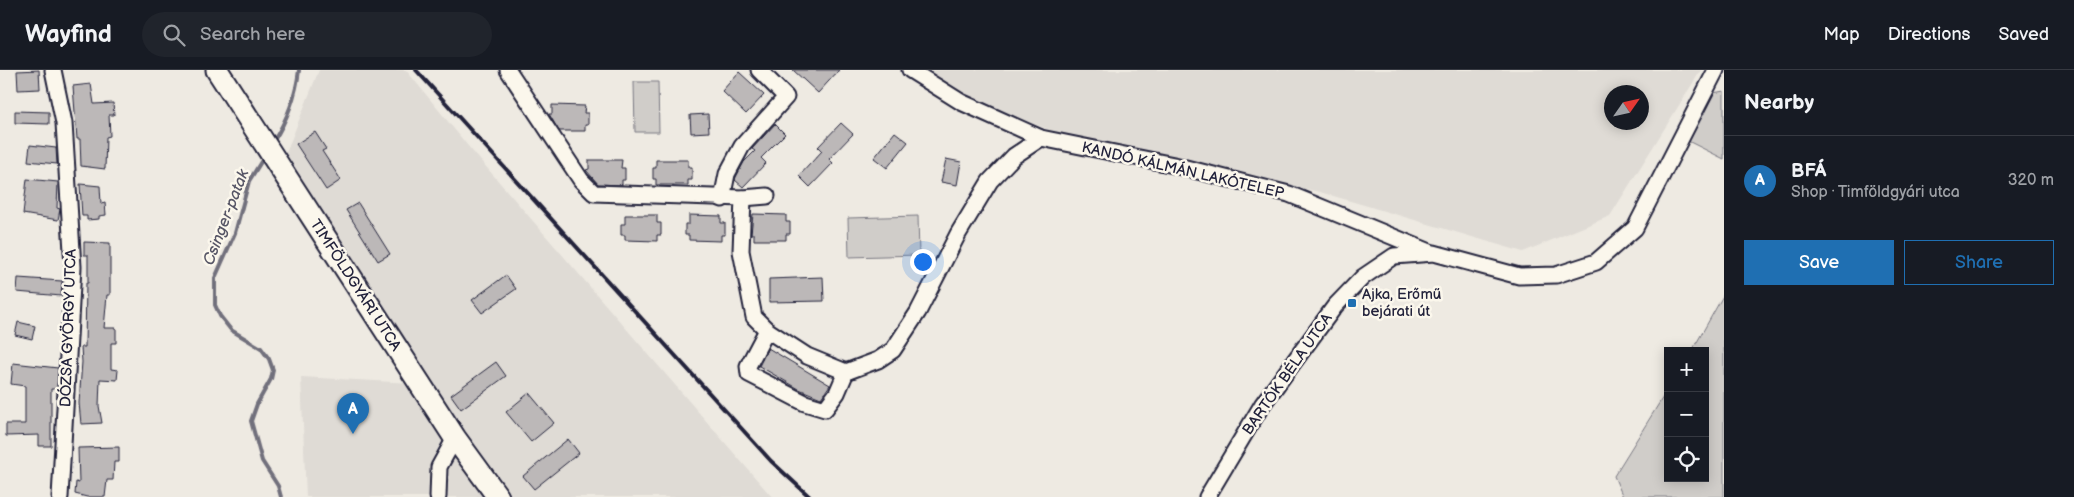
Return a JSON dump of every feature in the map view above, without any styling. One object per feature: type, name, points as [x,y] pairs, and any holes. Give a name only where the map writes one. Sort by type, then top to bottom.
[{"type":"main road","name":"TIMFÖLDGYÁRI UTCA","points":[[217,70],[456,438],[498,497]]},
{"type":"street","name":"DÓZSA GYÖRGY UTCA","points":[[53,70],[64,123],[73,267],[60,497]]},
{"type":"street","points":[[508,70],[582,180],[594,193],[722,199],[767,196]]},
{"type":"street","points":[[722,199],[727,174],[742,146],[786,97],[759,70]]},
{"type":"street","name":"KANDÓ KÁLMÁN LAKÓTELEP","points":[[910,70],[961,102],[1041,138],[1174,165],[1289,194],[1434,253]]},
{"type":"street","name":"BARTÓK BÉLA UTCA","points":[[1207,497],[1262,405],[1335,306],[1363,277],[1394,256],[1434,253],[1520,276],[1556,275],[1596,262],[1635,228],[1716,70]]},
{"type":"street","points":[[742,198],[741,251],[754,317],[767,330],[807,356],[846,372],[878,360],[893,350],[918,312],[958,234],[990,181],[1014,156],[1041,138]]},
{"type":"street","points":[[767,330],[748,366],[749,374],[804,403],[825,409],[837,393],[846,372]]},
{"type":"street","points":[[438,497],[439,467],[456,438]]},
{"type":"shaded area","points":[[319,70],[406,70],[468,146],[772,497],[306,497],[301,377],[431,384],[286,153]]},
{"type":"shaded area","points":[[924,70],[1701,70],[1610,216],[1523,252],[1320,192],[1087,144],[958,95]]},
{"type":"shaded area","points":[[634,82],[658,82],[659,132],[635,132]]},
{"type":"shaded area","points":[[1724,91],[1724,159],[1688,141],[1713,93]]},
{"type":"shaded area","points":[[918,216],[919,255],[849,257],[848,218]]},
{"type":"shaded area","points":[[1724,294],[1724,497],[1623,497],[1614,476],[1664,395],[1664,482],[1709,482],[1709,347],[1694,347]]},
{"type":"building","points":[[39,70],[40,89],[18,90],[17,71]]},
{"type":"building","points":[[793,70],[839,70],[818,93]]},
{"type":"building","points":[[739,72],[764,95],[746,114],[722,91]]},
{"type":"building","points":[[91,84],[94,104],[113,103],[114,115],[109,115],[110,136],[106,137],[105,169],[81,166],[80,139],[77,139],[73,86]]},
{"type":"building","points":[[552,105],[585,106],[584,113],[588,113],[588,125],[585,125],[585,131],[559,131],[549,114],[552,114]]},
{"type":"building","points":[[15,111],[49,112],[49,124],[15,123]]},
{"type":"building","points":[[708,114],[709,132],[691,133],[690,115]]},
{"type":"building","points":[[841,123],[853,134],[829,159],[833,163],[810,187],[799,176],[822,151],[818,147]]},
{"type":"building","points":[[775,124],[785,134],[761,158],[766,163],[743,187],[735,180],[736,177],[744,162],[755,151],[752,149]]},
{"type":"building","points":[[315,132],[326,149],[322,151],[341,180],[326,190],[296,144]]},
{"type":"building","points":[[895,132],[908,142],[887,168],[874,158]]},
{"type":"building","points":[[30,145],[56,148],[57,164],[28,161]]},
{"type":"building","points":[[946,159],[961,162],[957,185],[941,182]]},
{"type":"building","points":[[589,160],[622,160],[621,168],[625,168],[625,180],[622,180],[622,185],[598,184],[586,170],[589,169]]},
{"type":"building","points":[[656,160],[688,160],[688,167],[692,167],[692,180],[688,180],[688,185],[656,185],[656,179],[653,179],[653,168],[656,168]]},
{"type":"building","points":[[27,179],[58,182],[57,208],[60,209],[58,220],[23,214]]},
{"type":"building","points":[[80,184],[100,186],[101,204],[105,203],[106,215],[99,216],[99,219],[87,220],[87,216],[82,216]]},
{"type":"building","points":[[358,203],[390,254],[378,261],[346,210]]},
{"type":"building","points":[[753,214],[786,215],[786,222],[790,222],[790,234],[786,234],[786,240],[754,240],[754,234],[751,234]]},
{"type":"building","points":[[625,215],[657,215],[657,223],[661,223],[661,235],[657,235],[657,241],[625,240],[625,235],[621,235],[621,224],[625,224]]},
{"type":"building","points":[[689,215],[721,216],[721,223],[725,223],[725,235],[721,235],[721,241],[689,240],[689,235],[685,235],[685,224],[689,224]]},
{"type":"building","points":[[84,242],[110,243],[110,295],[107,295],[104,328],[116,328],[116,343],[111,343],[111,369],[118,370],[117,380],[100,379],[99,406],[102,423],[81,424],[79,403],[82,362],[81,347],[85,347],[86,283],[88,283],[88,255],[84,255]]},
{"type":"building","points":[[506,275],[516,289],[482,313],[472,300]]},
{"type":"building","points":[[823,277],[824,301],[769,302],[769,279]]},
{"type":"building","points":[[18,278],[62,281],[61,296],[17,292]]},
{"type":"building","points":[[18,322],[35,326],[32,339],[15,335]]},
{"type":"building","points":[[768,348],[830,385],[821,398],[799,389],[759,366]]},
{"type":"building","points":[[496,362],[506,376],[461,409],[451,395]]},
{"type":"building","points":[[13,363],[58,368],[57,389],[51,389],[51,446],[39,446],[39,435],[6,436],[6,424],[25,424],[25,386],[11,384]]},
{"type":"building","points":[[529,393],[554,423],[531,442],[506,412]]},
{"type":"building","points":[[568,439],[579,453],[534,489],[523,476]]},
{"type":"building","points":[[119,447],[119,462],[114,462],[113,480],[107,480],[105,497],[87,497],[75,494],[76,482],[79,483],[78,448]]},
{"type":"waterway","name":"Csinger-patak","points":[[273,142],[290,108],[299,70]]},
{"type":"waterway","name":"Csinger-patak","points":[[264,157],[249,181],[235,233],[215,278],[215,305],[220,316],[231,330],[261,348],[269,359],[273,370],[271,379],[257,404],[251,421],[262,461],[278,486],[281,497]]},
{"type":"railway","points":[[416,70],[771,461],[810,497]]},
{"type":"place","name":"Ajka, Erőmű bejárati út","points":[[1352,303]]},
{"type":"place","name":"BFÁ","points":[[353,434]]}]
